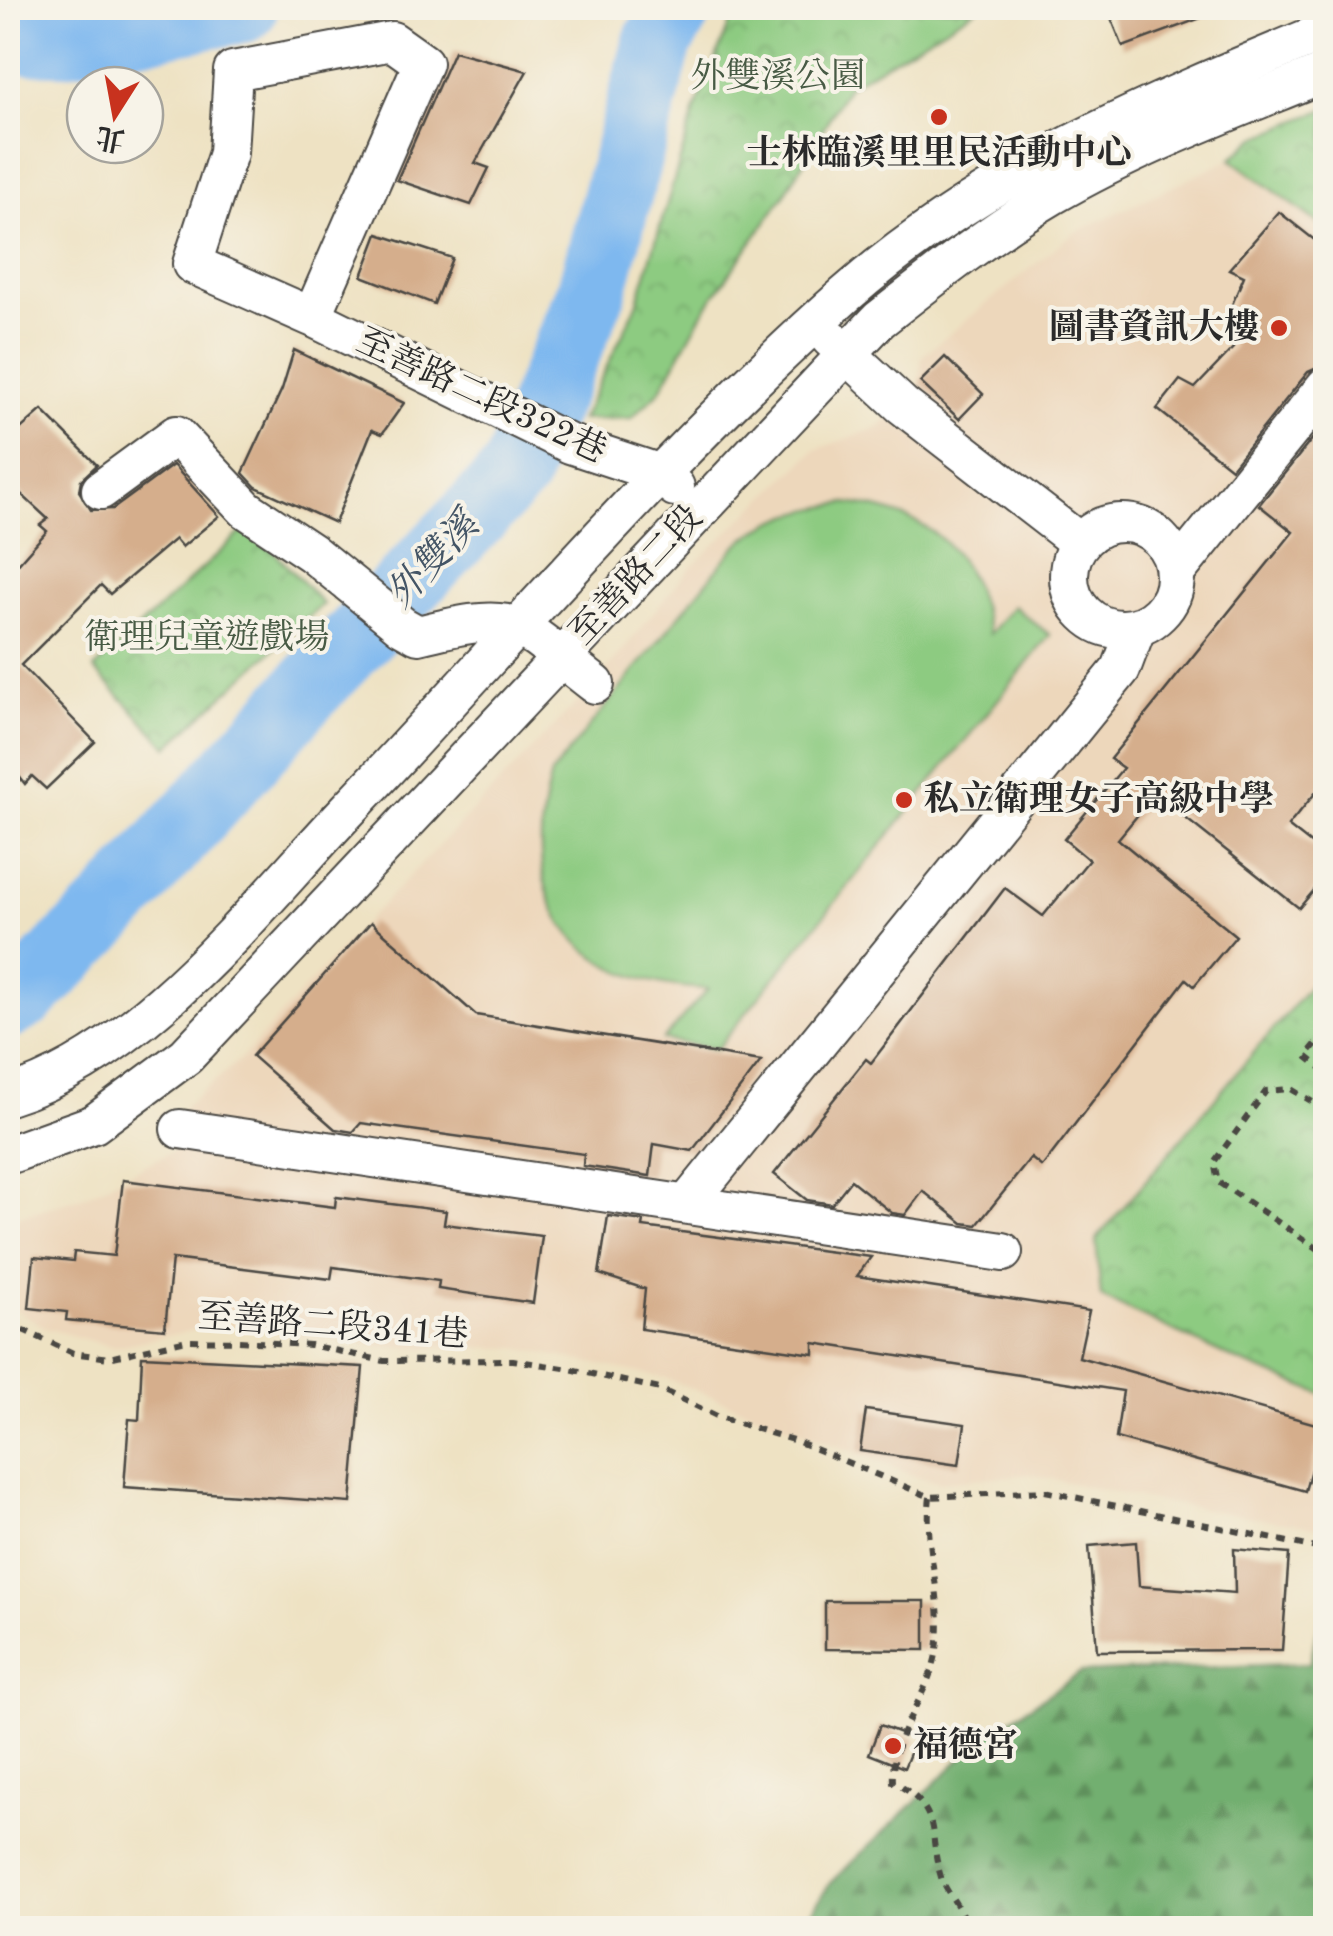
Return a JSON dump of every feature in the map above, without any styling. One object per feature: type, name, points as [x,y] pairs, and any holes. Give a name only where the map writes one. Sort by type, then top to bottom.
[{"type":"street","name":"至善路二段","points":[[8,1096],[108,1046],[187,979],[523,626],[658,474],[815,324],[965,202],[1061,146],[1158,100],[1326,31]]},
{"type":"street","name":"至善路二段322巷","points":[[312,318],[423,63],[392,41],[234,71],[228,153],[192,264],[570,444],[658,474],[701,507]]},
{"type":"street","name":"至善路二段","points":[[8,1155],[94,1124],[186,1056],[846,352],[952,263],[1052,196],[1174,135],[1326,72]]},
{"type":"street","points":[[815,324],[902,405],[1080,542]]},
{"type":"street","points":[[687,1204],[1121,669],[1136,629],[1166,606],[1175,573],[1326,386]]},
{"type":"street","points":[[101,490],[176,435],[246,509],[343,577],[402,626],[418,635],[484,619],[523,626],[595,684]]},
{"type":"street","points":[[1136,629],[1103,625],[1077,603],[1070,570],[1080,542],[1098,529],[1132,524],[1163,542],[1175,573]]},
{"type":"street","points":[[180,1129],[1003,1252]]},
{"type":"path","points":[[1326,1032],[1306,1056],[1326,1072]]},
{"type":"path","points":[[1326,1110],[1292,1089],[1266,1091],[1214,1162],[1218,1182],[1326,1254]]},
{"type":"path","name":"至善路二段341巷","points":[[8,1323],[72,1353],[109,1358],[187,1340],[310,1345],[384,1361],[513,1360],[660,1389],[719,1417],[799,1442],[930,1497]]},
{"type":"path","points":[[960,1928],[964,1919],[942,1880],[928,1810],[893,1782],[902,1733],[936,1658],[939,1620],[926,1524],[930,1497],[1045,1491],[1326,1550]]},
{"type":"shaded area","name":"私立衛理女子高級中學","points":[[1231,159],[1325,228],[1325,968],[1096,1240],[1102,1297],[1235,1360],[1325,1395],[1325,1529],[1155,1501],[1029,1474],[941,1482],[917,1477],[665,1378],[517,1348],[390,1347],[224,1324],[113,1347],[46,1328],[8,1305],[8,1220],[85,1196],[173,1151],[184,1107],[243,1057],[371,916],[595,684],[690,568],[815,450],[879,427],[918,389],[922,356],[1074,233]]},
{"type":"green space","name":"外雙溪公園","points":[[736,8],[978,8],[848,86],[783,197],[705,309],[660,391],[631,418],[581,420],[637,304],[695,110]]},
{"type":"green space","points":[[1325,109],[1325,228],[1231,159],[1255,138]]},
{"type":"green space","points":[[847,503],[903,516],[944,541],[972,580],[989,634],[1013,606],[1050,635],[717,1049],[663,1040],[708,989],[661,983],[622,971],[590,953],[566,928],[550,898],[542,862],[542,821],[551,774],[735,547],[761,528],[787,516]]},
{"type":"green space","name":"衛理兒童遊戲場","points":[[249,525],[323,604],[168,747],[94,669]]},
{"type":"green space","points":[[1325,968],[1325,1395],[1235,1360],[1101,1297],[1096,1240]]},
{"type":"green space","points":[[1325,1600],[1325,1928],[802,1928],[830,1883],[984,1737],[1080,1673],[1310,1663]]},
{"type":"building","points":[[1107,8],[1220,8],[1220,11],[1123,47]]},
{"type":"building","points":[[454,51],[527,71],[475,163],[489,168],[471,205],[397,180]]},
{"type":"building","name":"圖書資訊大樓","points":[[1279,212],[1326,249],[1326,364],[1308,372],[1231,468],[1157,409],[1180,380],[1195,388],[1233,348],[1231,307],[1244,276],[1229,269]]},
{"type":"building","points":[[378,234],[452,258],[434,304],[362,276]]},
{"type":"building","points":[[294,350],[404,403],[382,434],[372,430],[335,523],[256,487],[243,473],[282,389]]},
{"type":"building","points":[[945,357],[983,394],[959,419],[920,382]]},
{"type":"building","points":[[42,410],[97,465],[81,480],[79,491],[91,510],[113,509],[173,465],[219,516],[182,547],[175,539],[110,594],[101,585],[21,665],[95,742],[46,789],[32,776],[25,784],[8,762],[8,575],[47,531],[40,525],[48,519],[8,482],[8,440]]},
{"type":"building","points":[[1326,422],[1326,780],[1288,826],[1326,856],[1326,876],[1299,908],[1155,794],[1118,839],[1236,936],[1194,986],[1186,979],[1042,1167],[1031,1158],[977,1225],[963,1223],[923,1191],[905,1215],[892,1213],[851,1180],[832,1204],[807,1200],[774,1174],[866,1059],[871,1063],[1005,888],[1043,916],[1089,860],[1064,839],[1123,768],[1110,759],[1293,532],[1259,505]]},
{"type":"building","points":[[371,922],[476,1015],[761,1061],[692,1151],[654,1144],[650,1176],[583,1166],[584,1154],[361,1123],[353,1132],[335,1129],[252,1056]]},
{"type":"building","points":[[123,1180],[335,1207],[336,1197],[446,1211],[444,1224],[542,1236],[533,1303],[438,1289],[439,1281],[333,1267],[331,1279],[172,1259],[165,1329],[66,1320],[67,1312],[29,1308],[34,1257],[73,1261],[74,1252],[114,1256]]},
{"type":"building","points":[[608,1216],[644,1221],[643,1227],[871,1257],[857,1276],[1089,1311],[1079,1357],[1323,1426],[1305,1491],[1116,1438],[1123,1391],[814,1343],[814,1354],[641,1329],[645,1289],[599,1274]]},
{"type":"building","points":[[142,1356],[363,1367],[351,1503],[124,1487],[129,1419],[139,1420]]},
{"type":"building","points":[[866,1410],[965,1424],[959,1465],[860,1451]]},
{"type":"building","points":[[1136,1542],[1139,1586],[1235,1593],[1234,1549],[1289,1554],[1282,1650],[1097,1651],[1089,1546]]},
{"type":"building","points":[[825,1601],[925,1601],[925,1650],[825,1649]]},
{"type":"building","name":"福德宮","points":[[880,1725],[916,1739],[904,1768],[869,1754]]},
{"type":"waterway","name":"外雙溪","points":[[8,39],[65,40],[243,8]]},
{"type":"waterway","name":"外雙溪","points":[[8,1004],[24,995],[110,910],[312,685],[515,473],[592,290],[658,42],[678,8]]},
{"type":"place","name":"士林臨溪里里民活動中心","points":[[939,117]]},
{"type":"place","name":"圖書資訊大樓","points":[[1279,328]]},
{"type":"place","name":"私立衛理女子高級中學","points":[[904,800]]},
{"type":"place","name":"福德宮","points":[[893,1746]]}]
